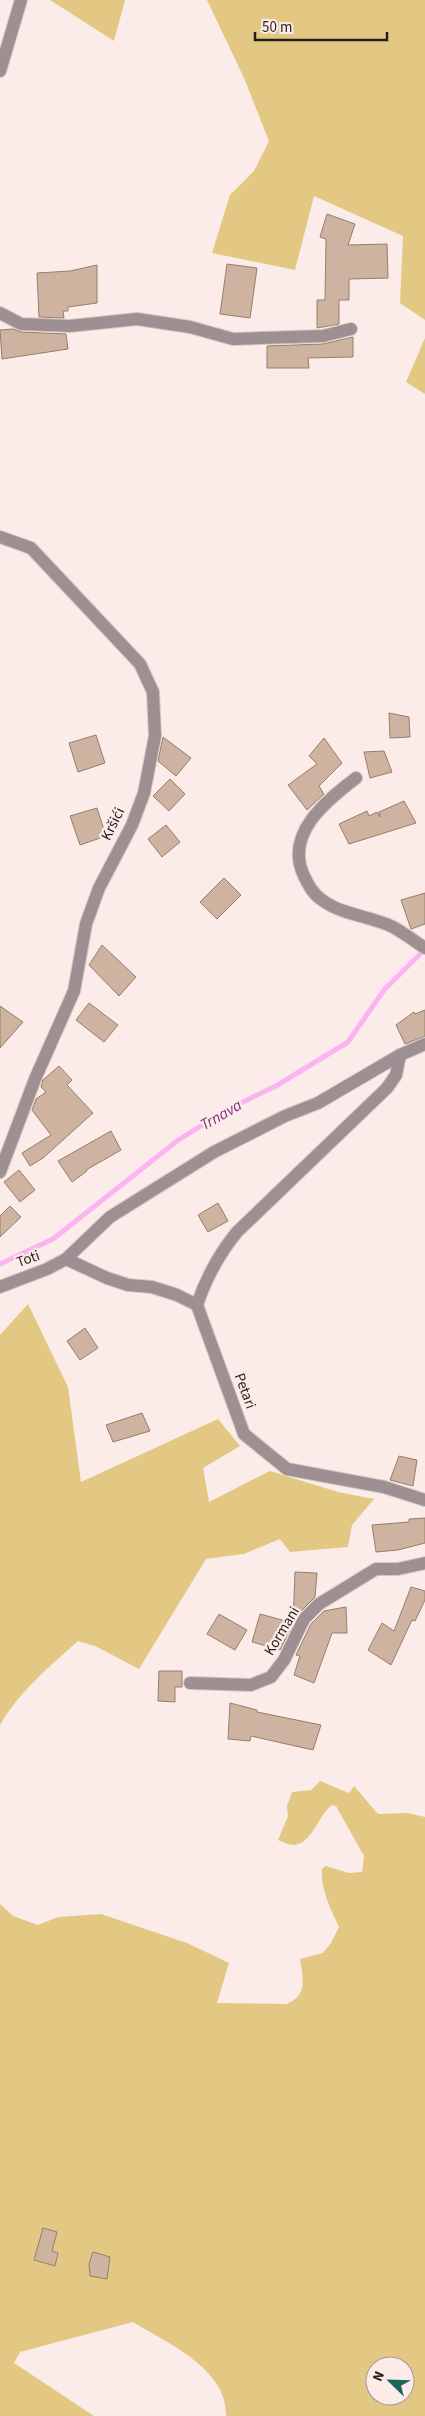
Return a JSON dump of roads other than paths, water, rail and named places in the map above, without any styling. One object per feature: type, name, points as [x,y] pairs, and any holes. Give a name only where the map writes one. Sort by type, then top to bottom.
[{"type":"street","points":[[0,71],[20,0]]},
{"type":"street","points":[[0,313],[21,324],[70,326],[137,319],[190,327],[233,339],[323,336],[351,329]]},
{"type":"street","name":"Kršići","points":[[0,537],[31,548],[140,664],[153,692],[155,736],[144,793],[132,825],[98,888],[86,924],[74,991],[35,1079],[0,1172]]},
{"type":"street","points":[[356,778],[316,814],[307,825],[298,850],[300,868],[311,891],[322,901],[392,927],[422,946]]},
{"type":"street","name":"Toti","points":[[0,1287],[48,1270],[66,1259],[110,1217],[214,1152],[285,1116],[318,1103],[400,1055],[425,1044]]},
{"type":"street","points":[[66,1259],[107,1278],[128,1285],[152,1287],[177,1295],[197,1305],[204,1284],[221,1252],[237,1232],[388,1088],[396,1076],[400,1055]]},
{"type":"street","name":"Petari","points":[[197,1305],[244,1434],[287,1469],[384,1487],[425,1500]]},
{"type":"street","name":"Kormani","points":[[190,1683],[252,1685],[272,1678],[284,1660],[304,1619],[319,1604],[376,1568],[398,1569],[425,1563]]},
{"type":"waterway","name":"Trnava","points":[[0,1264],[53,1239],[177,1141],[224,1111],[276,1086],[348,1042],[384,990],[425,949]]}]
